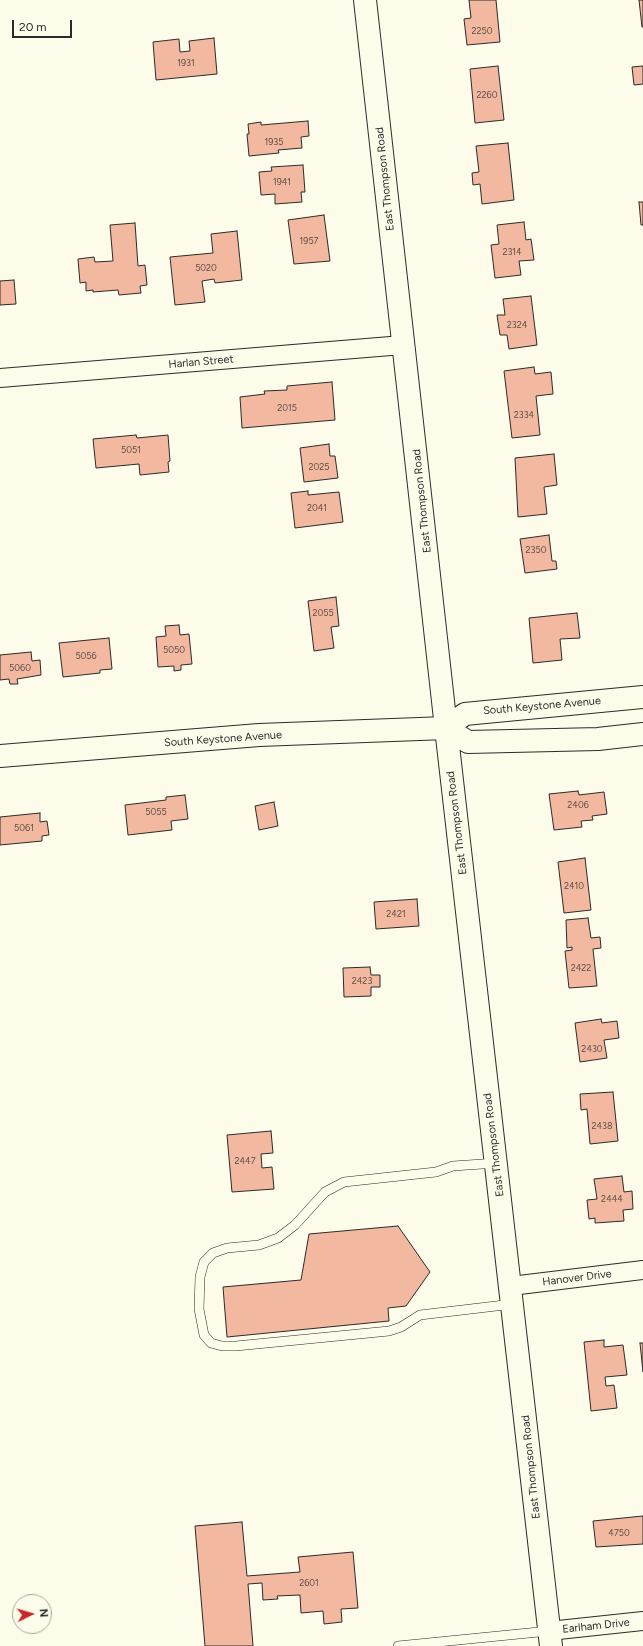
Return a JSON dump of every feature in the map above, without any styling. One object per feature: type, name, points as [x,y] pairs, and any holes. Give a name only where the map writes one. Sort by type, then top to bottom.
[{"type":"main road","name":"East Thompson Road","points":[[366,0],[446,728],[497,1163],[550,1638]]},
{"type":"main road","name":"South Keystone Avenue","points":[[0,756],[259,735],[446,728],[465,714],[643,697]]},
{"type":"main road","points":[[446,728],[468,742],[598,739],[643,734]]},
{"type":"street","name":"Harlan Street","points":[[0,378],[403,345]]},
{"type":"street","name":"Hanover Drive","points":[[512,1295],[643,1270]]},
{"type":"street","name":"Earlham Drive","points":[[550,1638],[643,1621]]},
{"type":"lane","points":[[497,1163],[453,1166],[436,1172],[344,1182],[325,1192],[295,1225],[278,1238],[259,1245],[227,1248],[213,1253],[204,1262],[200,1277],[199,1309],[204,1335],[211,1343],[222,1346],[236,1346],[381,1332],[401,1327],[420,1315],[512,1295]]},
{"type":"lane","points":[[398,1646],[550,1638]]},
{"type":"building","points":[[469,0],[496,0],[500,42],[467,45],[464,19],[471,18]]},
{"type":"building","points":[[639,0],[643,0],[643,27],[642,27]]},
{"type":"building","points":[[214,38],[217,74],[156,80],[153,42],[179,39],[180,52],[190,51],[189,41]]},
{"type":"building","points":[[498,66],[504,120],[475,123],[470,69]]},
{"type":"building","points":[[643,66],[643,84],[634,85],[632,67]]},
{"type":"building","points":[[308,121],[309,136],[301,137],[302,148],[278,150],[279,153],[249,156],[247,134],[249,134],[248,124],[261,122],[261,125]]},
{"type":"building","points":[[508,143],[514,200],[482,204],[480,184],[473,185],[472,173],[479,172],[476,146]]},
{"type":"building","points":[[303,165],[305,192],[301,192],[302,202],[275,204],[275,194],[261,195],[259,172],[272,171],[271,167]]},
{"type":"building","points":[[639,202],[643,202],[643,225],[641,225]]},
{"type":"building","points":[[324,215],[330,261],[294,264],[288,220]]},
{"type":"building","points":[[524,222],[526,240],[531,239],[534,260],[519,261],[521,275],[495,278],[491,245],[499,244],[497,225]]},
{"type":"building","points":[[135,223],[138,266],[145,265],[147,285],[140,286],[141,293],[119,295],[118,290],[93,292],[93,290],[86,291],[86,282],[80,283],[78,259],[94,257],[95,262],[113,261],[110,225]]},
{"type":"building","points":[[237,231],[242,280],[215,283],[214,279],[202,281],[205,302],[175,305],[170,257],[213,253],[211,234]]},
{"type":"building","points":[[14,280],[16,304],[0,305],[0,281]]},
{"type":"building","points":[[531,296],[537,345],[509,349],[507,335],[500,335],[497,315],[505,315],[503,299]]},
{"type":"building","points":[[534,367],[535,374],[551,372],[553,394],[536,396],[540,435],[512,438],[504,371]]},
{"type":"building","points":[[332,382],[335,420],[242,428],[240,397],[265,394],[264,391],[287,390],[287,386]]},
{"type":"building","points":[[136,435],[137,438],[168,435],[170,461],[168,462],[169,472],[140,475],[139,464],[96,468],[93,439]]},
{"type":"building","points":[[329,444],[330,456],[335,456],[338,478],[304,482],[300,448]]},
{"type":"building","points":[[554,454],[557,485],[544,487],[547,514],[518,517],[515,458]]},
{"type":"building","points":[[308,491],[308,495],[339,492],[343,522],[295,528],[291,493]]},
{"type":"building","points":[[549,535],[552,561],[556,561],[557,569],[525,573],[520,539]]},
{"type":"building","points":[[336,597],[339,626],[331,627],[334,648],[314,651],[308,601]]},
{"type":"building","points":[[577,613],[580,638],[560,639],[562,660],[533,663],[529,618]]},
{"type":"building","points":[[179,625],[180,635],[189,634],[192,664],[181,665],[181,670],[174,671],[174,666],[158,667],[156,637],[166,636],[165,626]]},
{"type":"building","points":[[109,638],[112,669],[100,670],[100,673],[63,677],[59,643]]},
{"type":"building","points":[[31,652],[32,661],[40,660],[41,675],[17,679],[18,684],[10,684],[9,679],[0,680],[0,655]]},
{"type":"building","points":[[578,791],[579,795],[604,792],[607,814],[592,816],[593,820],[581,821],[582,827],[554,830],[549,794]]},
{"type":"building","points":[[185,795],[188,819],[171,821],[172,830],[128,835],[125,805],[166,800],[166,797]]},
{"type":"building","points":[[274,802],[278,826],[259,830],[255,806]]},
{"type":"building","points":[[40,813],[40,822],[47,821],[49,835],[42,836],[42,841],[0,845],[0,817]]},
{"type":"building","points":[[585,858],[591,910],[564,913],[558,862]]},
{"type":"building","points":[[417,899],[419,926],[376,929],[374,902]]},
{"type":"building","points":[[588,918],[591,938],[600,937],[601,948],[593,949],[597,986],[569,988],[565,951],[572,950],[572,947],[567,948],[566,920]]},
{"type":"building","points":[[370,967],[371,975],[380,975],[380,987],[371,987],[371,996],[344,997],[343,968]]},
{"type":"building","points":[[601,1019],[602,1023],[617,1021],[619,1038],[604,1040],[607,1058],[580,1062],[575,1023]]},
{"type":"building","points":[[613,1092],[618,1141],[590,1144],[587,1109],[581,1110],[580,1094]]},
{"type":"building","points":[[271,1131],[273,1153],[261,1154],[262,1168],[272,1167],[274,1189],[232,1192],[227,1135]]},
{"type":"building","points":[[622,1176],[624,1192],[632,1191],[633,1209],[623,1210],[624,1221],[595,1223],[595,1218],[589,1219],[587,1200],[597,1199],[594,1179]]},
{"type":"building","points":[[398,1226],[430,1272],[406,1306],[388,1308],[389,1321],[227,1337],[223,1287],[301,1280],[309,1234]]},
{"type":"building","points":[[604,1340],[604,1347],[623,1345],[627,1375],[605,1377],[606,1386],[614,1385],[617,1408],[591,1411],[584,1342]]},
{"type":"building","points":[[640,1343],[643,1343],[643,1372]]},
{"type":"building","points":[[643,1516],[643,1544],[596,1547],[593,1521]]},
{"type":"building","points":[[242,1522],[247,1576],[300,1572],[298,1557],[353,1552],[358,1608],[341,1609],[342,1622],[324,1624],[323,1611],[301,1613],[300,1595],[277,1596],[278,1599],[263,1600],[262,1583],[248,1584],[253,1646],[205,1646],[195,1526]]}]
